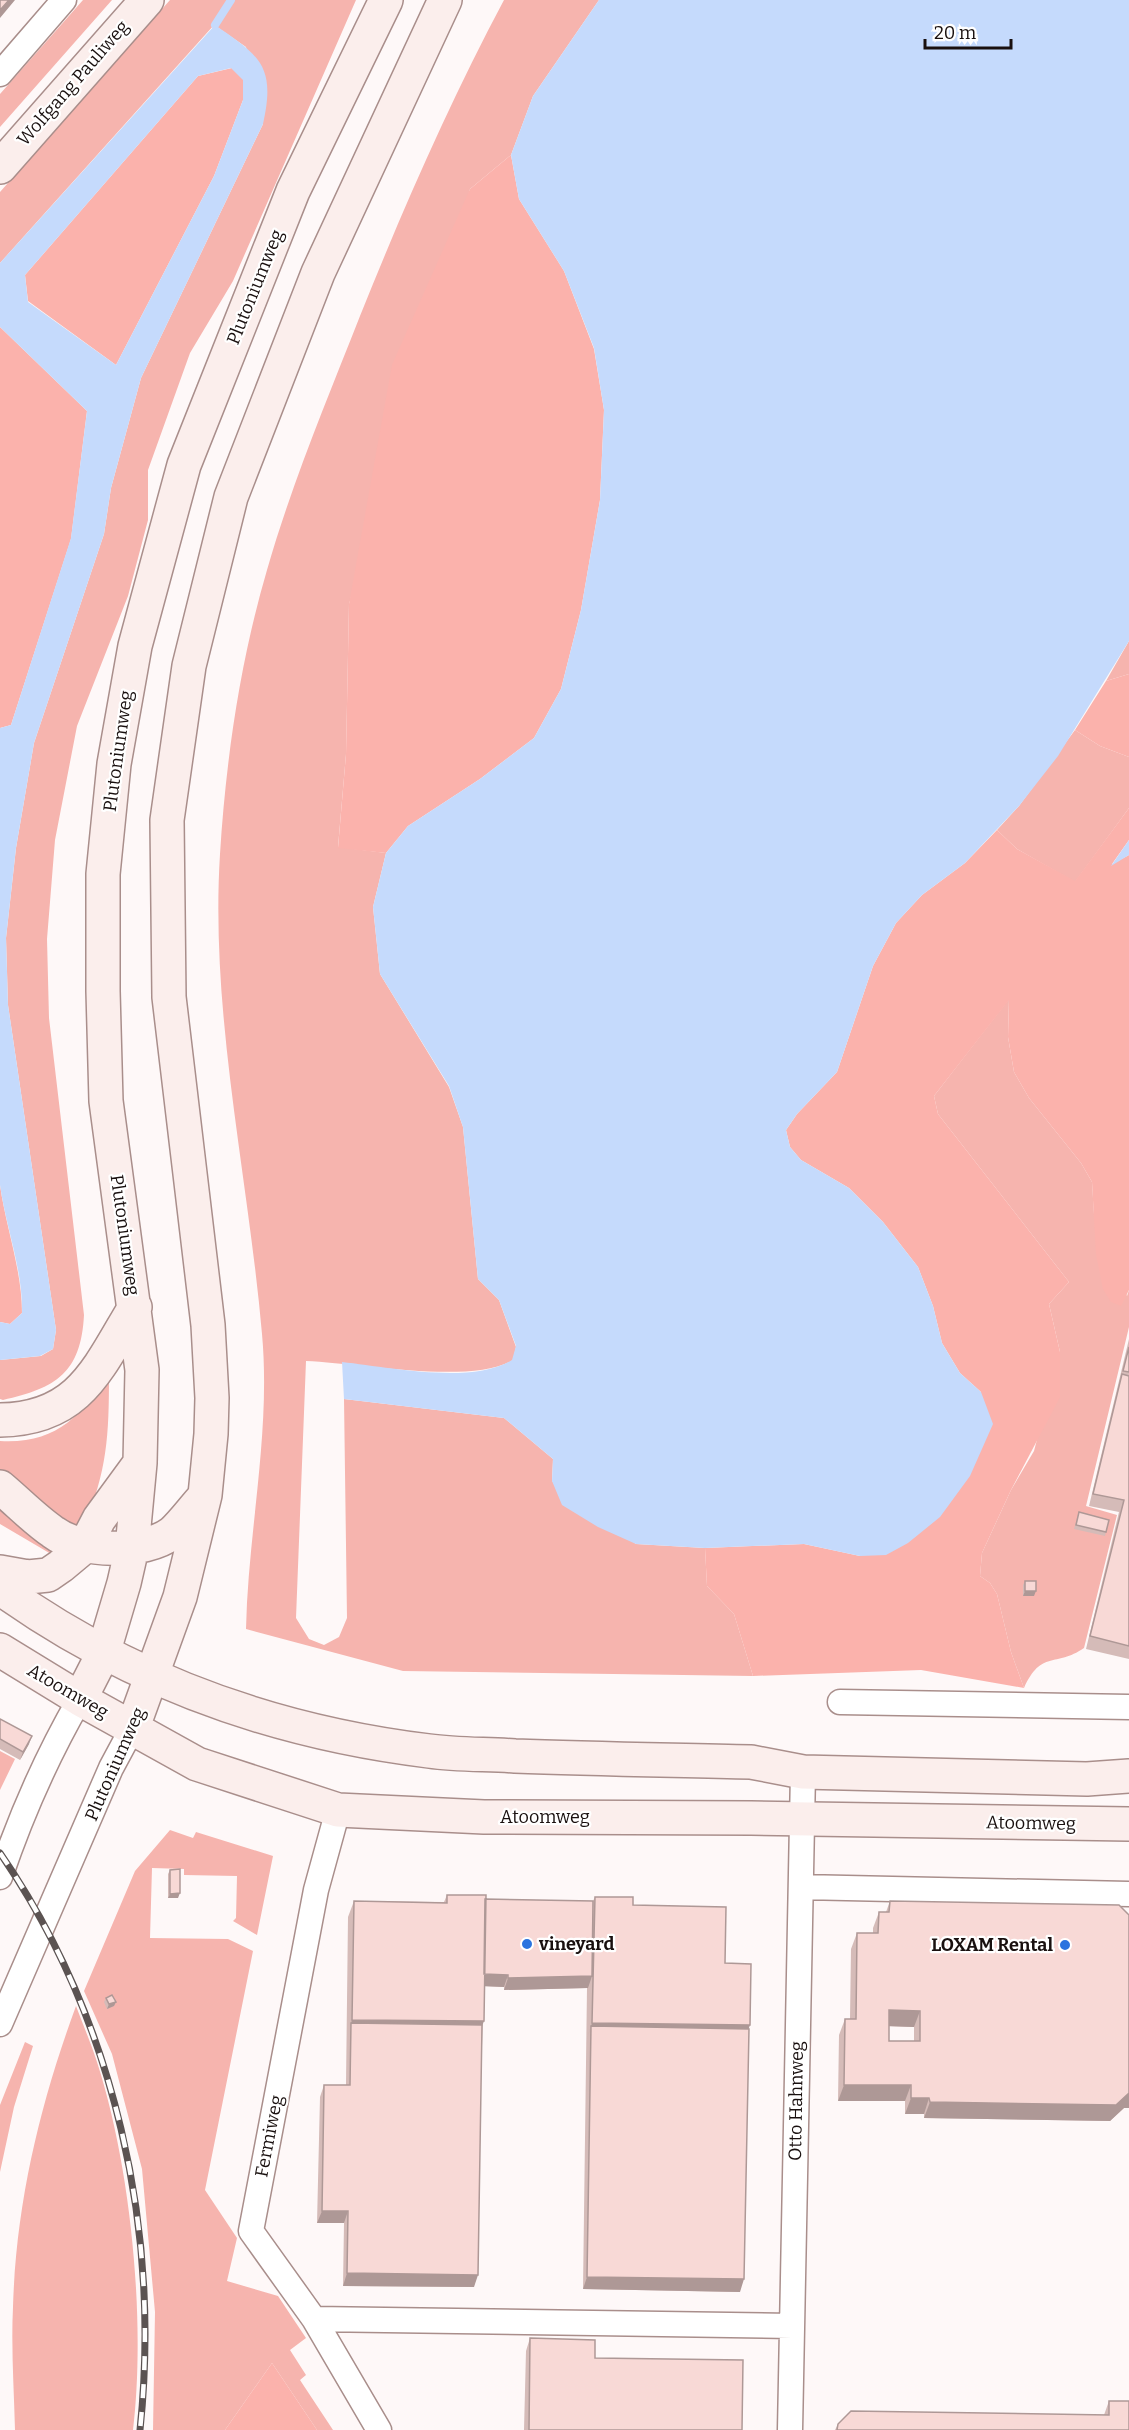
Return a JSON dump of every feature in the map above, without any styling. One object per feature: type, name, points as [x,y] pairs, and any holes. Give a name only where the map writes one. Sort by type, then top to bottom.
[{"type":"main road","name":"Wolfgang Pauliweg","points":[[0,144],[128,0]]},
{"type":"main road","name":"Wolfgang Pauliweg","points":[[0,167],[147,0]]},
{"type":"main road","name":"Plutoniumweg","points":[[80,1699],[103,1654],[132,1548],[140,1463],[142,1370],[106,1101],[103,991],[103,874],[114,764],[135,646],[184,465],[293,191],[386,0]]},
{"type":"main road","name":"Plutoniumweg","points":[[133,1727],[153,1678],[180,1598],[206,1495],[212,1398],[208,1325],[169,997],[167,820],[189,666],[235,486],[318,273],[445,0]]},
{"type":"main road","points":[[0,1420],[22,1420],[44,1415],[67,1403],[107,1353],[135,1307]]},
{"type":"main road","points":[[0,1572],[28,1577],[48,1575],[86,1546],[99,1519],[140,1463]]},
{"type":"main road","points":[[0,1487],[54,1534],[86,1546],[132,1548],[156,1541],[172,1532],[206,1495]]},
{"type":"main road","points":[[0,1588],[42,1619],[103,1654],[153,1678],[218,1704],[334,1736],[430,1752],[751,1762],[803,1772],[1087,1779],[1129,1776]]},
{"type":"main road","name":"Atoomweg","points":[[0,1650],[80,1699],[197,1764],[339,1810],[484,1817],[1129,1824]]},
{"type":"street","points":[[0,74],[64,0]]},
{"type":"street","name":"Plutoniumweg","points":[[0,1876],[15,1831],[56,1740],[80,1699]]},
{"type":"street","points":[[840,1702],[1129,1707]]},
{"type":"street","name":"Plutoniumweg","points":[[0,2024],[111,1768],[133,1727]]},
{"type":"street","name":"Otto Hahnweg","points":[[790,2430],[803,1772]]},
{"type":"street","name":"Fermiweg","points":[[339,1810],[316,1890],[251,2231],[314,2319],[379,2430]]},
{"type":"street","points":[[0,1852],[15,1831]]},
{"type":"street","points":[[801,1887],[1129,1894]]},
{"type":"street","points":[[314,2319],[792,2326]]},
{"type":"shaded area","points":[[83,0],[112,0],[0,127],[0,94]]},
{"type":"shaded area","points":[[170,0],[356,0],[233,281],[190,353],[148,470],[148,520],[128,596],[77,726],[55,840],[47,939],[49,1018],[84,1315],[82,1335],[78,1351],[62,1375],[38,1390],[3,1400],[0,1399],[0,1360],[41,1356],[53,1349],[56,1330],[8,1005],[6,938],[16,848],[34,743],[104,534],[111,488],[141,378],[263,124],[246,47],[214,25],[0,263],[0,192]]},
{"type":"shaded area","points":[[504,0],[599,0],[533,96],[511,155],[470,189],[349,604],[346,754],[338,847],[386,853],[373,907],[380,974],[449,1087],[463,1127],[478,1279],[499,1300],[516,1347],[513,1360],[494,1367],[471,1371],[413,1371],[306,1361],[296,1618],[309,1639],[324,1645],[339,1637],[347,1618],[344,1399],[504,1418],[553,1459],[552,1481],[636,1544],[705,1548],[707,1586],[734,1614],[753,1676],[403,1671],[246,1629],[264,1408],[264,1371],[256,1274],[232,1094],[220,974],[218,914],[220,854],[230,747],[257,605],[287,505],[310,442],[410,196],[446,116]]},
{"type":"shaded area","points":[[232,68],[243,79],[243,100],[214,176],[116,365],[28,301],[25,275],[198,76]]},
{"type":"shaded area","points":[[511,155],[519,199],[564,271],[594,349],[604,410],[600,500],[581,610],[561,689],[534,738],[480,779],[408,826],[386,853],[338,848],[346,754],[349,604],[392,365],[470,189]]},
{"type":"shaded area","points":[[0,327],[87,411],[71,539],[11,725],[0,728]]},
{"type":"shaded area","points":[[1129,641],[1129,674],[1106,681]]},
{"type":"shaded area","points":[[1129,674],[1129,757],[1100,746],[1075,730],[1106,681]]},
{"type":"shaded area","points":[[1075,730],[1100,746],[1129,757],[1129,808],[1075,882],[1017,849],[997,830],[1019,806]]},
{"type":"shaded area","points":[[1129,808],[1129,840],[1112,864],[1129,855],[1129,1290],[1121,1306],[1111,1302],[1103,1289],[1096,1254],[1092,1182],[1081,1163],[1029,1098],[1014,1072],[1008,1037],[1009,1000],[934,1096],[938,1114],[1069,1282],[1049,1304],[1060,1352],[1060,1397],[1011,1490],[982,1553],[980,1576],[990,1583],[997,1594],[1011,1652],[1024,1688],[921,1670],[753,1676],[734,1614],[707,1586],[705,1548],[804,1544],[860,1556],[981,1392],[960,1373],[942,1343],[933,1306],[918,1267],[883,1222],[849,1188],[801,1160],[790,1147],[786,1130],[797,1114],[837,1072],[873,966],[896,923],[922,895],[965,863],[997,830],[1017,849],[1075,881]]},
{"type":"shaded area","points":[[1009,999],[1008,1037],[1014,1072],[1029,1098],[1081,1163],[1092,1182],[1094,1214],[1127,1296],[1129,1290],[1129,1327],[1086,1506],[1117,1515],[1084,1648],[1074,1654],[1043,1663],[1024,1688],[1011,1652],[997,1594],[990,1583],[980,1576],[982,1553],[1011,1490],[1034,1451],[1060,1352],[1049,1304],[1069,1282],[938,1114],[934,1096]]},
{"type":"shaded area","points":[[0,1185],[17,1265],[21,1297],[22,1313],[10,1324],[0,1322]]},
{"type":"shaded area","points":[[109,1374],[107,1438],[101,1476],[96,1495],[79,1536],[0,1479],[0,1441],[37,1438],[65,1425],[88,1403]]},
{"type":"shaded area","points":[[0,1501],[63,1548],[51,1554],[0,1524]]},
{"type":"shaded area","points":[[0,1751],[15,1759],[0,1790]]},
{"type":"shaded area","points":[[170,1830],[193,1838],[196,1832],[273,1856],[257,1935],[233,1921],[236,1918],[237,1876],[184,1875],[184,1869],[152,1868],[150,1938],[228,1939],[253,1951],[205,2190],[237,2238],[227,2281],[278,2296],[306,2338],[290,2350],[306,2375],[300,2380],[333,2430],[317,2430],[272,2363],[225,2430],[153,2430],[155,2312],[142,2169],[112,2054],[84,1991],[135,1871]]},
{"type":"shaded area","points":[[76,2006],[95,2055],[109,2103],[127,2196],[133,2244],[138,2341],[133,2430],[15,2430],[12,2322],[19,2230],[41,2117]]},
{"type":"shaded area","points":[[25,2042],[33,2046],[14,2107],[0,2172],[0,2105]]},
{"type":"shaded area","points":[[272,2363],[317,2430],[225,2430]]},
{"type":"water","points":[[599,0],[1129,0],[1129,641],[1058,756],[1019,806],[965,863],[922,895],[896,923],[873,966],[837,1072],[797,1114],[786,1130],[790,1147],[801,1160],[849,1188],[883,1222],[918,1267],[933,1306],[942,1343],[960,1373],[981,1392],[993,1424],[970,1476],[940,1517],[908,1543],[886,1555],[860,1556],[804,1544],[705,1548],[636,1544],[598,1527],[562,1505],[552,1481],[553,1459],[504,1418],[344,1399],[342,1362],[429,1372],[475,1372],[512,1360],[516,1346],[499,1300],[478,1279],[463,1127],[449,1086],[380,974],[373,907],[386,853],[408,826],[480,779],[534,738],[561,689],[581,610],[600,500],[604,410],[594,348],[564,271],[519,199],[511,155],[533,96]]},
{"type":"water","points":[[215,25],[243,45],[261,64],[267,88],[263,124],[141,378],[111,488],[104,534],[34,743],[16,848],[6,938],[8,1005],[56,1330],[53,1349],[40,1356],[0,1360],[0,1322],[10,1324],[22,1313],[22,1297],[0,1185],[0,728],[11,725],[71,538],[87,411],[0,327],[0,263]],"holes":[[[231,68],[243,80],[243,100],[214,176],[116,365],[28,302],[25,275],[198,76]]]},
{"type":"water","points":[[1129,840],[1129,855],[1111,866]]},
{"type":"building","points":[[0,0],[9,0],[0,10]]},
{"type":"building","points":[[1129,1347],[1129,1372],[1123,1371]]},
{"type":"building","points":[[1122,1374],[1129,1376],[1129,1646],[1090,1636],[1124,1500],[1093,1494]]},
{"type":"building","points":[[1079,1512],[1109,1520],[1106,1532],[1076,1525]]},
{"type":"building","points":[[1025,1581],[1036,1581],[1036,1591],[1025,1591]]},
{"type":"building","points":[[0,1719],[32,1736],[23,1752],[0,1739]]},
{"type":"building","points":[[180,1869],[180,1893],[170,1894],[170,1870]]},
{"type":"building","points":[[447,1895],[486,1895],[484,2021],[352,2020],[354,1901],[447,1903]]},
{"type":"building","points":[[595,1897],[633,1897],[633,1905],[726,1907],[725,1963],[751,1964],[750,2025],[592,2023]]},
{"type":"building","points":[[485,1899],[593,1901],[592,1976],[508,1978],[508,1975],[484,1974]]},
{"type":"building","points":[[890,1901],[1119,1905],[1129,1915],[1129,2093],[1116,2105],[930,2102],[929,2098],[911,2098],[911,2085],[844,2085],[845,2019],[856,2019],[857,1933],[878,1933],[879,1912],[889,1912]],"holes":[[[889,2010],[920,2011],[920,2041],[889,2041]]]},
{"type":"building","points":[[112,1995],[116,2002],[109,2004],[106,1998]]},
{"type":"building","points":[[351,2023],[482,2025],[478,2275],[347,2273],[348,2211],[322,2211],[324,2085],[350,2085]]},
{"type":"building","points":[[591,2026],[749,2029],[744,2279],[587,2277]]},
{"type":"building","points":[[530,2338],[595,2340],[595,2358],[743,2360],[742,2430],[529,2430]]},
{"type":"building","points":[[1109,2401],[1129,2401],[1129,2430],[837,2430],[838,2424],[851,2411],[1109,2415]]},
{"type":"waterway","points":[[215,25],[231,0]]},
{"type":"railway","points":[[0,1853],[40,1917],[73,1985],[100,2056],[121,2129],[135,2203],[143,2279],[145,2354],[140,2430]]},
{"type":"place","name":"vineyard","points":[[527,1944]]},
{"type":"place","name":"LOXAM Rental","points":[[1065,1945]]}]
